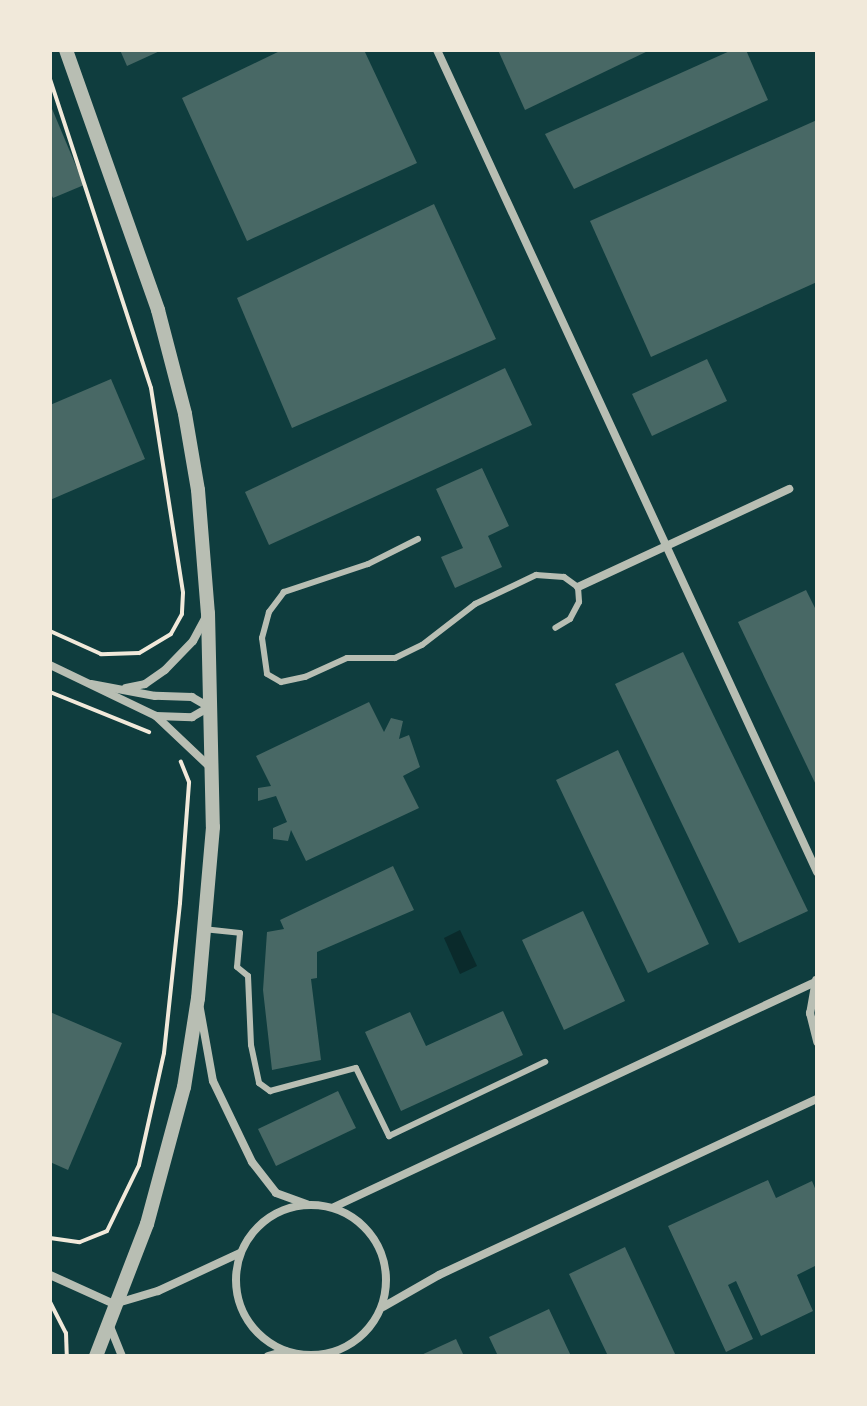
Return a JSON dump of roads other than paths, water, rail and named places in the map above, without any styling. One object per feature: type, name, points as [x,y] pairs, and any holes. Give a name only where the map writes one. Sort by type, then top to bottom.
[{"type":"street","points":[[66,50],[171,355],[198,490],[208,613],[213,827],[198,998],[184,1087],[151,1209],[96,1356]]},
{"type":"street","points":[[437,50],[670,547],[817,872]]},
{"type":"street","points":[[578,587],[670,547],[789,489]]},
{"type":"street","points":[[124,688],[145,684],[173,663],[208,613]]},
{"type":"street","points":[[50,665],[156,716],[211,767]]},
{"type":"street","points":[[91,684],[155,696],[192,697],[209,707]]},
{"type":"street","points":[[156,716],[192,717],[209,707]]},
{"type":"street","points":[[816,980],[810,1013],[817,1042]]},
{"type":"street","points":[[334,1207],[816,980]]},
{"type":"street","points":[[198,998],[213,1081],[252,1162],[276,1193],[307,1204],[334,1207],[365,1226],[380,1247],[387,1281],[383,1307]]},
{"type":"street","points":[[307,1204],[276,1213],[255,1229],[240,1253],[234,1283],[242,1313],[258,1334],[285,1351],[311,1356],[341,1353],[362,1337],[383,1307],[439,1275],[817,1099]]},
{"type":"street","points":[[50,1275],[114,1304],[158,1291],[240,1253]]},
{"type":"street","points":[[108,1323],[122,1356]]},
{"type":"street","points":[[268,1356],[285,1351]]},
{"type":"lane","points":[[418,539],[368,564],[284,592],[269,612],[262,638],[267,674],[281,682],[305,677],[347,658],[395,658],[422,645],[475,604],[536,575],[564,577],[578,587],[579,602],[570,619],[555,628]]},
{"type":"lane","points":[[203,929],[240,933],[237,967],[248,976],[251,1045],[259,1083],[270,1091],[356,1068],[389,1136],[545,1062]]},
{"type":"water","points":[[460,930],[477,966],[460,974],[444,938]]}]
